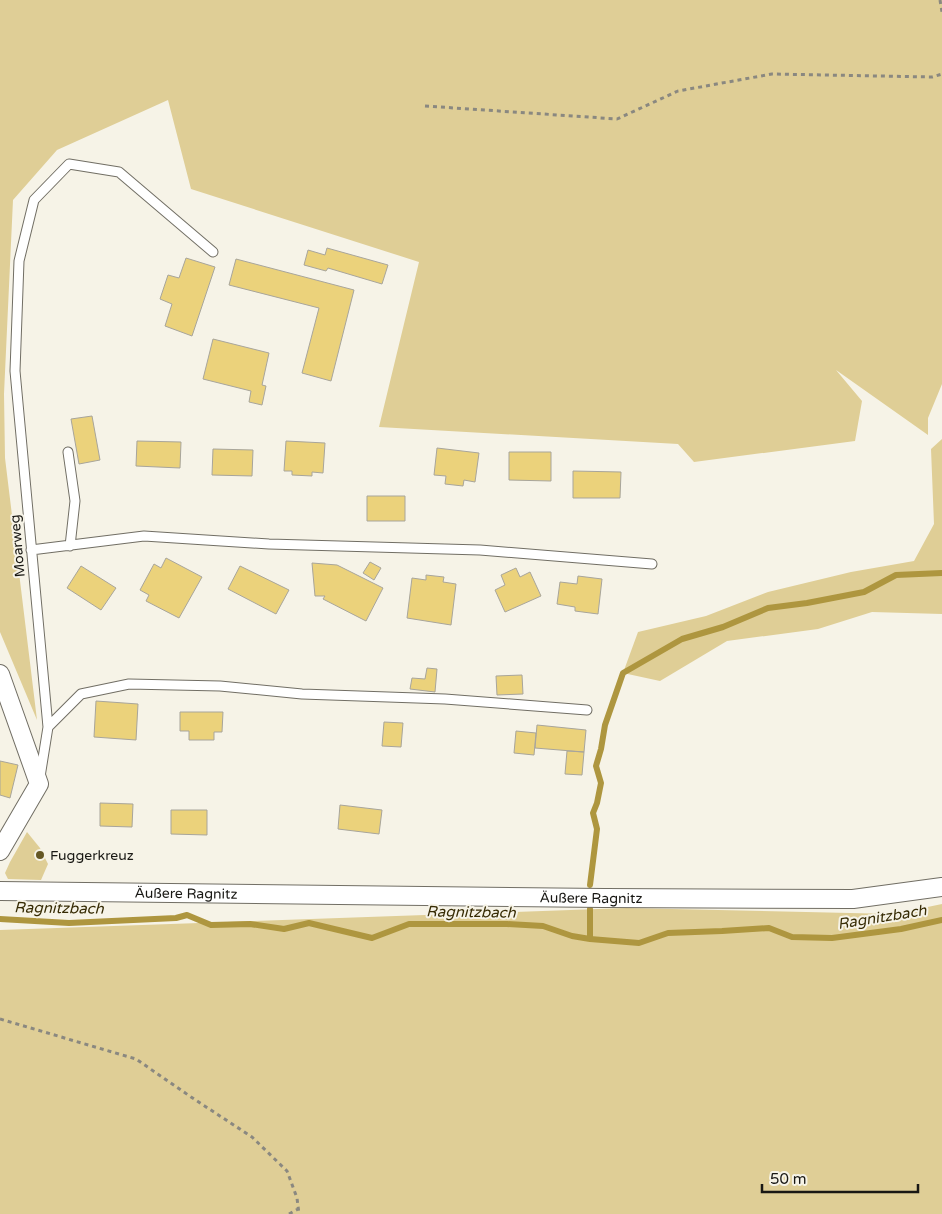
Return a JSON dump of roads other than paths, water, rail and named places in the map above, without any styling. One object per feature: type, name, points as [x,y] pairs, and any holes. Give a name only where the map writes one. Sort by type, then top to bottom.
[{"type":"street","points":[[0,674],[39,784],[0,851]]},
{"type":"street","name":"Äußere Ragnitz","points":[[0,891],[584,898],[853,899],[942,887]]},
{"type":"lane","name":"Moarweg","points":[[39,784],[48,727],[15,371],[19,260],[34,200],[69,164],[118,172],[214,252]]},
{"type":"lane","points":[[68,452],[75,500],[70,546]]},
{"type":"lane","points":[[31,550],[144,536],[269,544],[480,550],[652,564]]},
{"type":"lane","points":[[48,727],[81,694],[129,684],[220,686],[302,694],[444,699],[587,710]]},
{"type":"waterway","points":[[590,885],[597,829],[593,813],[601,783],[596,766],[605,725],[623,673],[682,639],[723,627],[768,608],[864,592],[896,575],[942,573]]},
{"type":"waterway","points":[[590,909],[590,939]]},
{"type":"waterway","name":"Ragnitzbach","points":[[0,919],[69,923],[176,918],[187,915],[211,925],[250,924],[284,929],[309,923],[372,938],[409,924],[507,924],[543,926],[572,936],[639,943],[668,933],[769,928],[792,937],[832,938],[901,929],[942,920]]},
{"type":"place","name":"Fuggerkreuz","points":[[40,855]]}]
